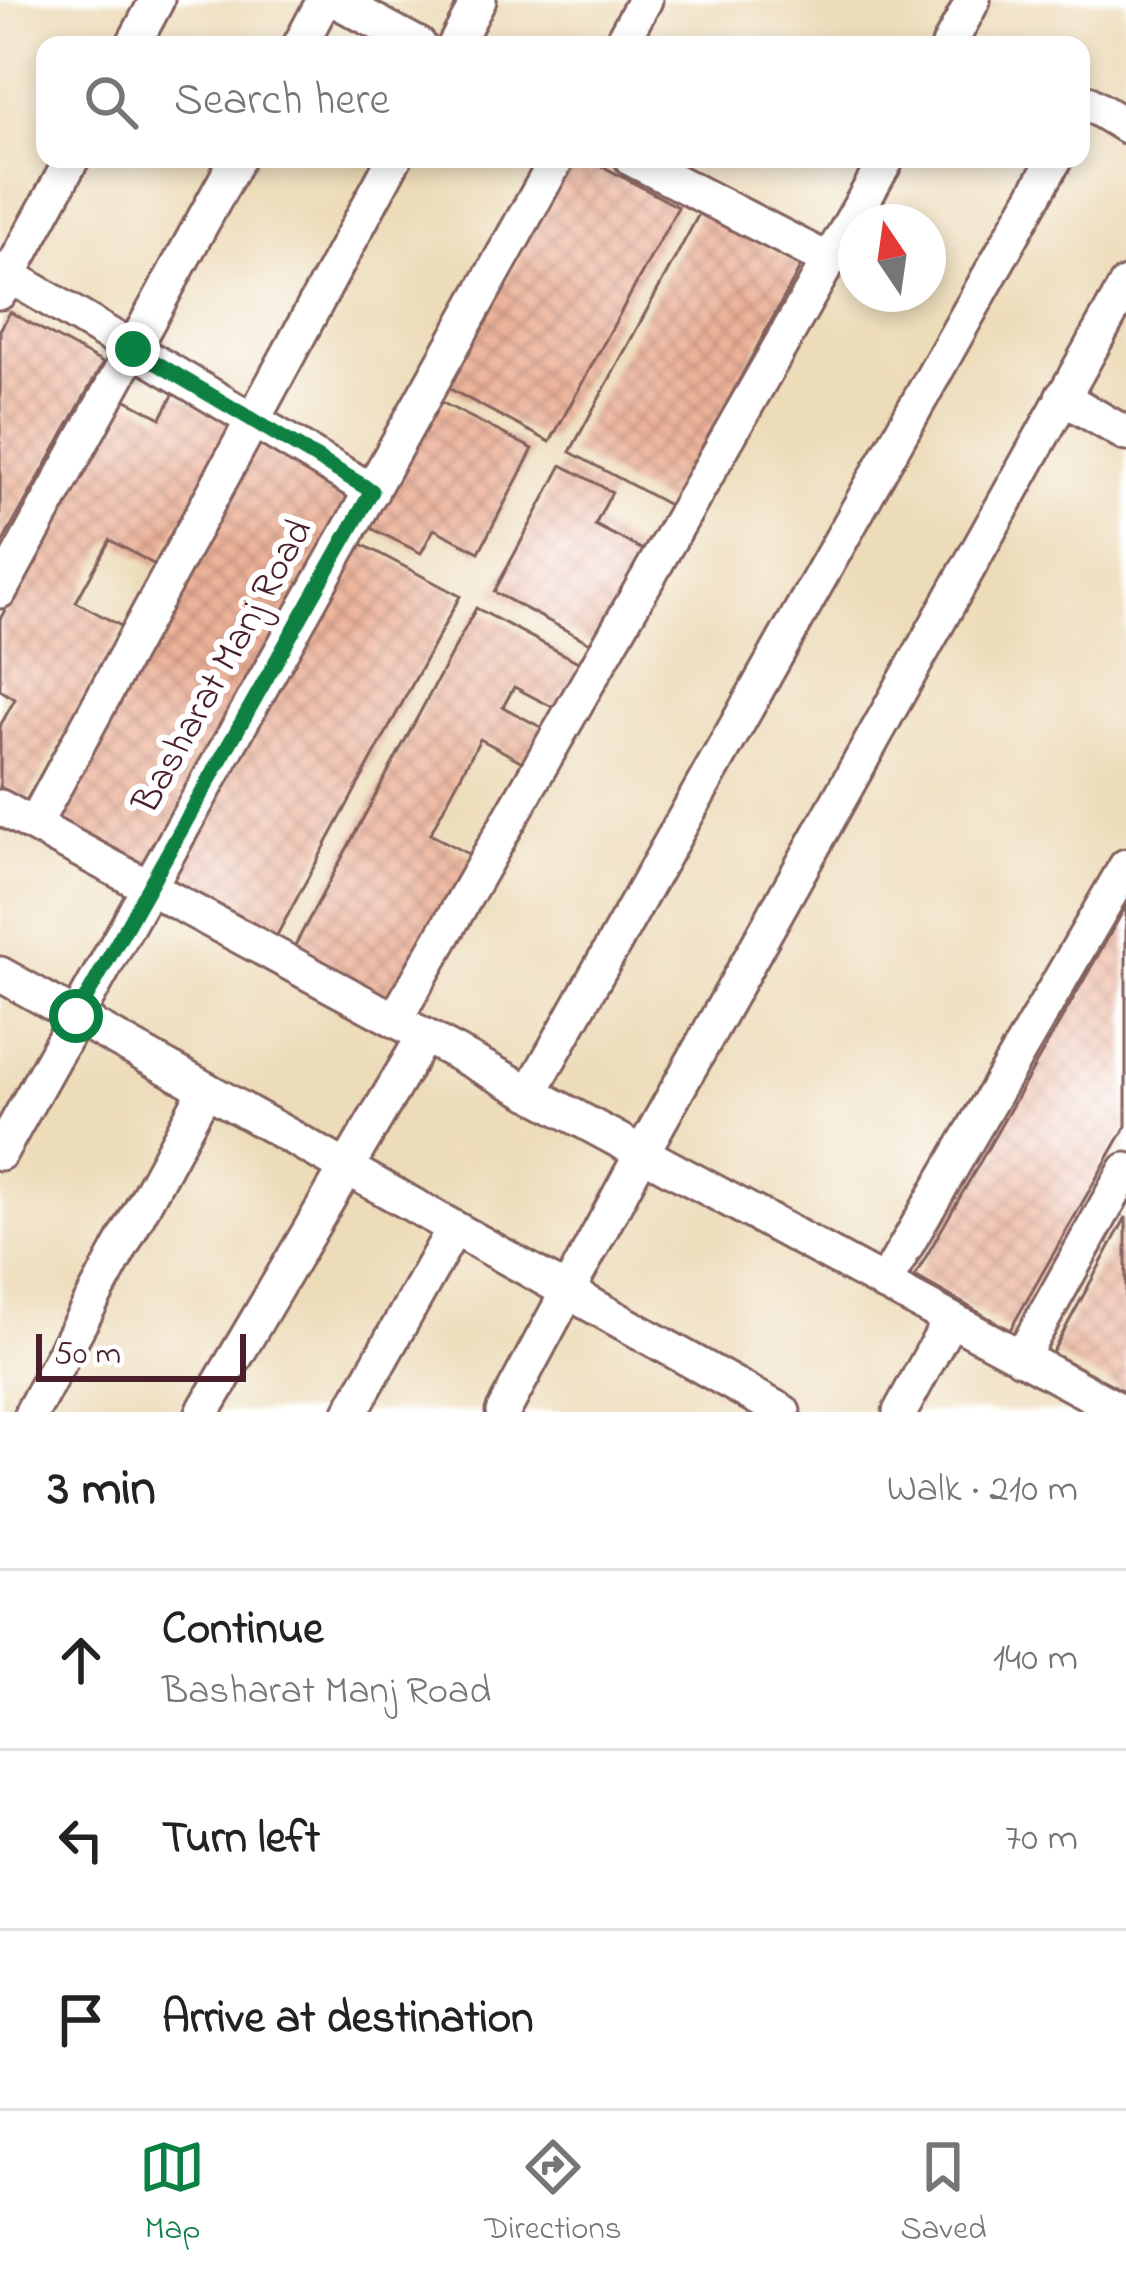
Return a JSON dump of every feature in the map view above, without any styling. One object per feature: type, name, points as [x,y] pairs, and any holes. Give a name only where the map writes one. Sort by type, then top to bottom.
[{"type":"street","points":[[138,36],[157,0]]},
{"type":"street","points":[[305,36],[325,0]]},
{"type":"street","points":[[335,0],[402,36]]},
{"type":"street","points":[[460,36],[479,0]]},
{"type":"street","points":[[625,36],[645,0]]},
{"type":"street","points":[[962,36],[973,0]]},
{"type":"street","points":[[1090,108],[1126,125]]},
{"type":"street","points":[[67,168],[3,279],[133,349],[372,491]]},
{"type":"street","points":[[0,591],[232,168]]},
{"type":"street","points":[[34,825],[389,168]]},
{"type":"street","name":"Basharat Manj Road","points":[[0,1153],[552,168]]},
{"type":"street","points":[[649,168],[830,261]]},
{"type":"street","points":[[203,1412],[346,1167],[409,1028],[881,168]]},
{"type":"street","points":[[530,1093],[1050,168]]},
{"type":"street","points":[[503,1412],[1126,285]]},
{"type":"street","points":[[1063,397],[1126,434]]},
{"type":"street","points":[[0,807],[1022,1358],[1077,1401],[1123,1412]]},
{"type":"street","points":[[884,1284],[1126,866]]},
{"type":"street","points":[[0,974],[783,1412]]},
{"type":"street","points":[[32,1412],[206,1089]]},
{"type":"street","points":[[1022,1358],[1126,1171]]},
{"type":"street","points":[[351,1412],[454,1228]]},
{"type":"street","points":[[900,1412],[950,1320]]},
{"type":"building","points":[[567,168],[606,168],[678,207],[550,442],[448,388]]},
{"type":"building","points":[[700,212],[801,266],[671,506],[570,452]]},
{"type":"building","points":[[10,312],[103,363],[0,547],[0,330]]},
{"type":"building","points":[[174,393],[234,426],[157,566],[110,540],[76,602],[123,627],[26,801],[0,787],[0,726],[15,699],[0,690],[0,619],[123,398],[161,418]]},
{"type":"building","points":[[437,400],[533,449],[479,552],[434,529],[421,553],[371,528]]},
{"type":"building","points":[[256,441],[352,492],[148,869],[52,818]]},
{"type":"building","points":[[562,465],[612,492],[595,525],[645,551],[594,645],[494,592]]},
{"type":"building","points":[[356,541],[460,596],[276,937],[172,881]]},
{"type":"building","points":[[476,608],[580,663],[556,709],[514,687],[503,707],[546,730],[528,765],[480,739],[430,834],[476,858],[397,1004],[293,949]]},
{"type":"building","points":[[1126,906],[1126,1126],[1010,1330],[915,1276]]},
{"type":"building","points":[[1126,1217],[1126,1392],[1052,1353]]},
{"type":"route","points":[[76,1016],[372,491],[133,349]]}]
